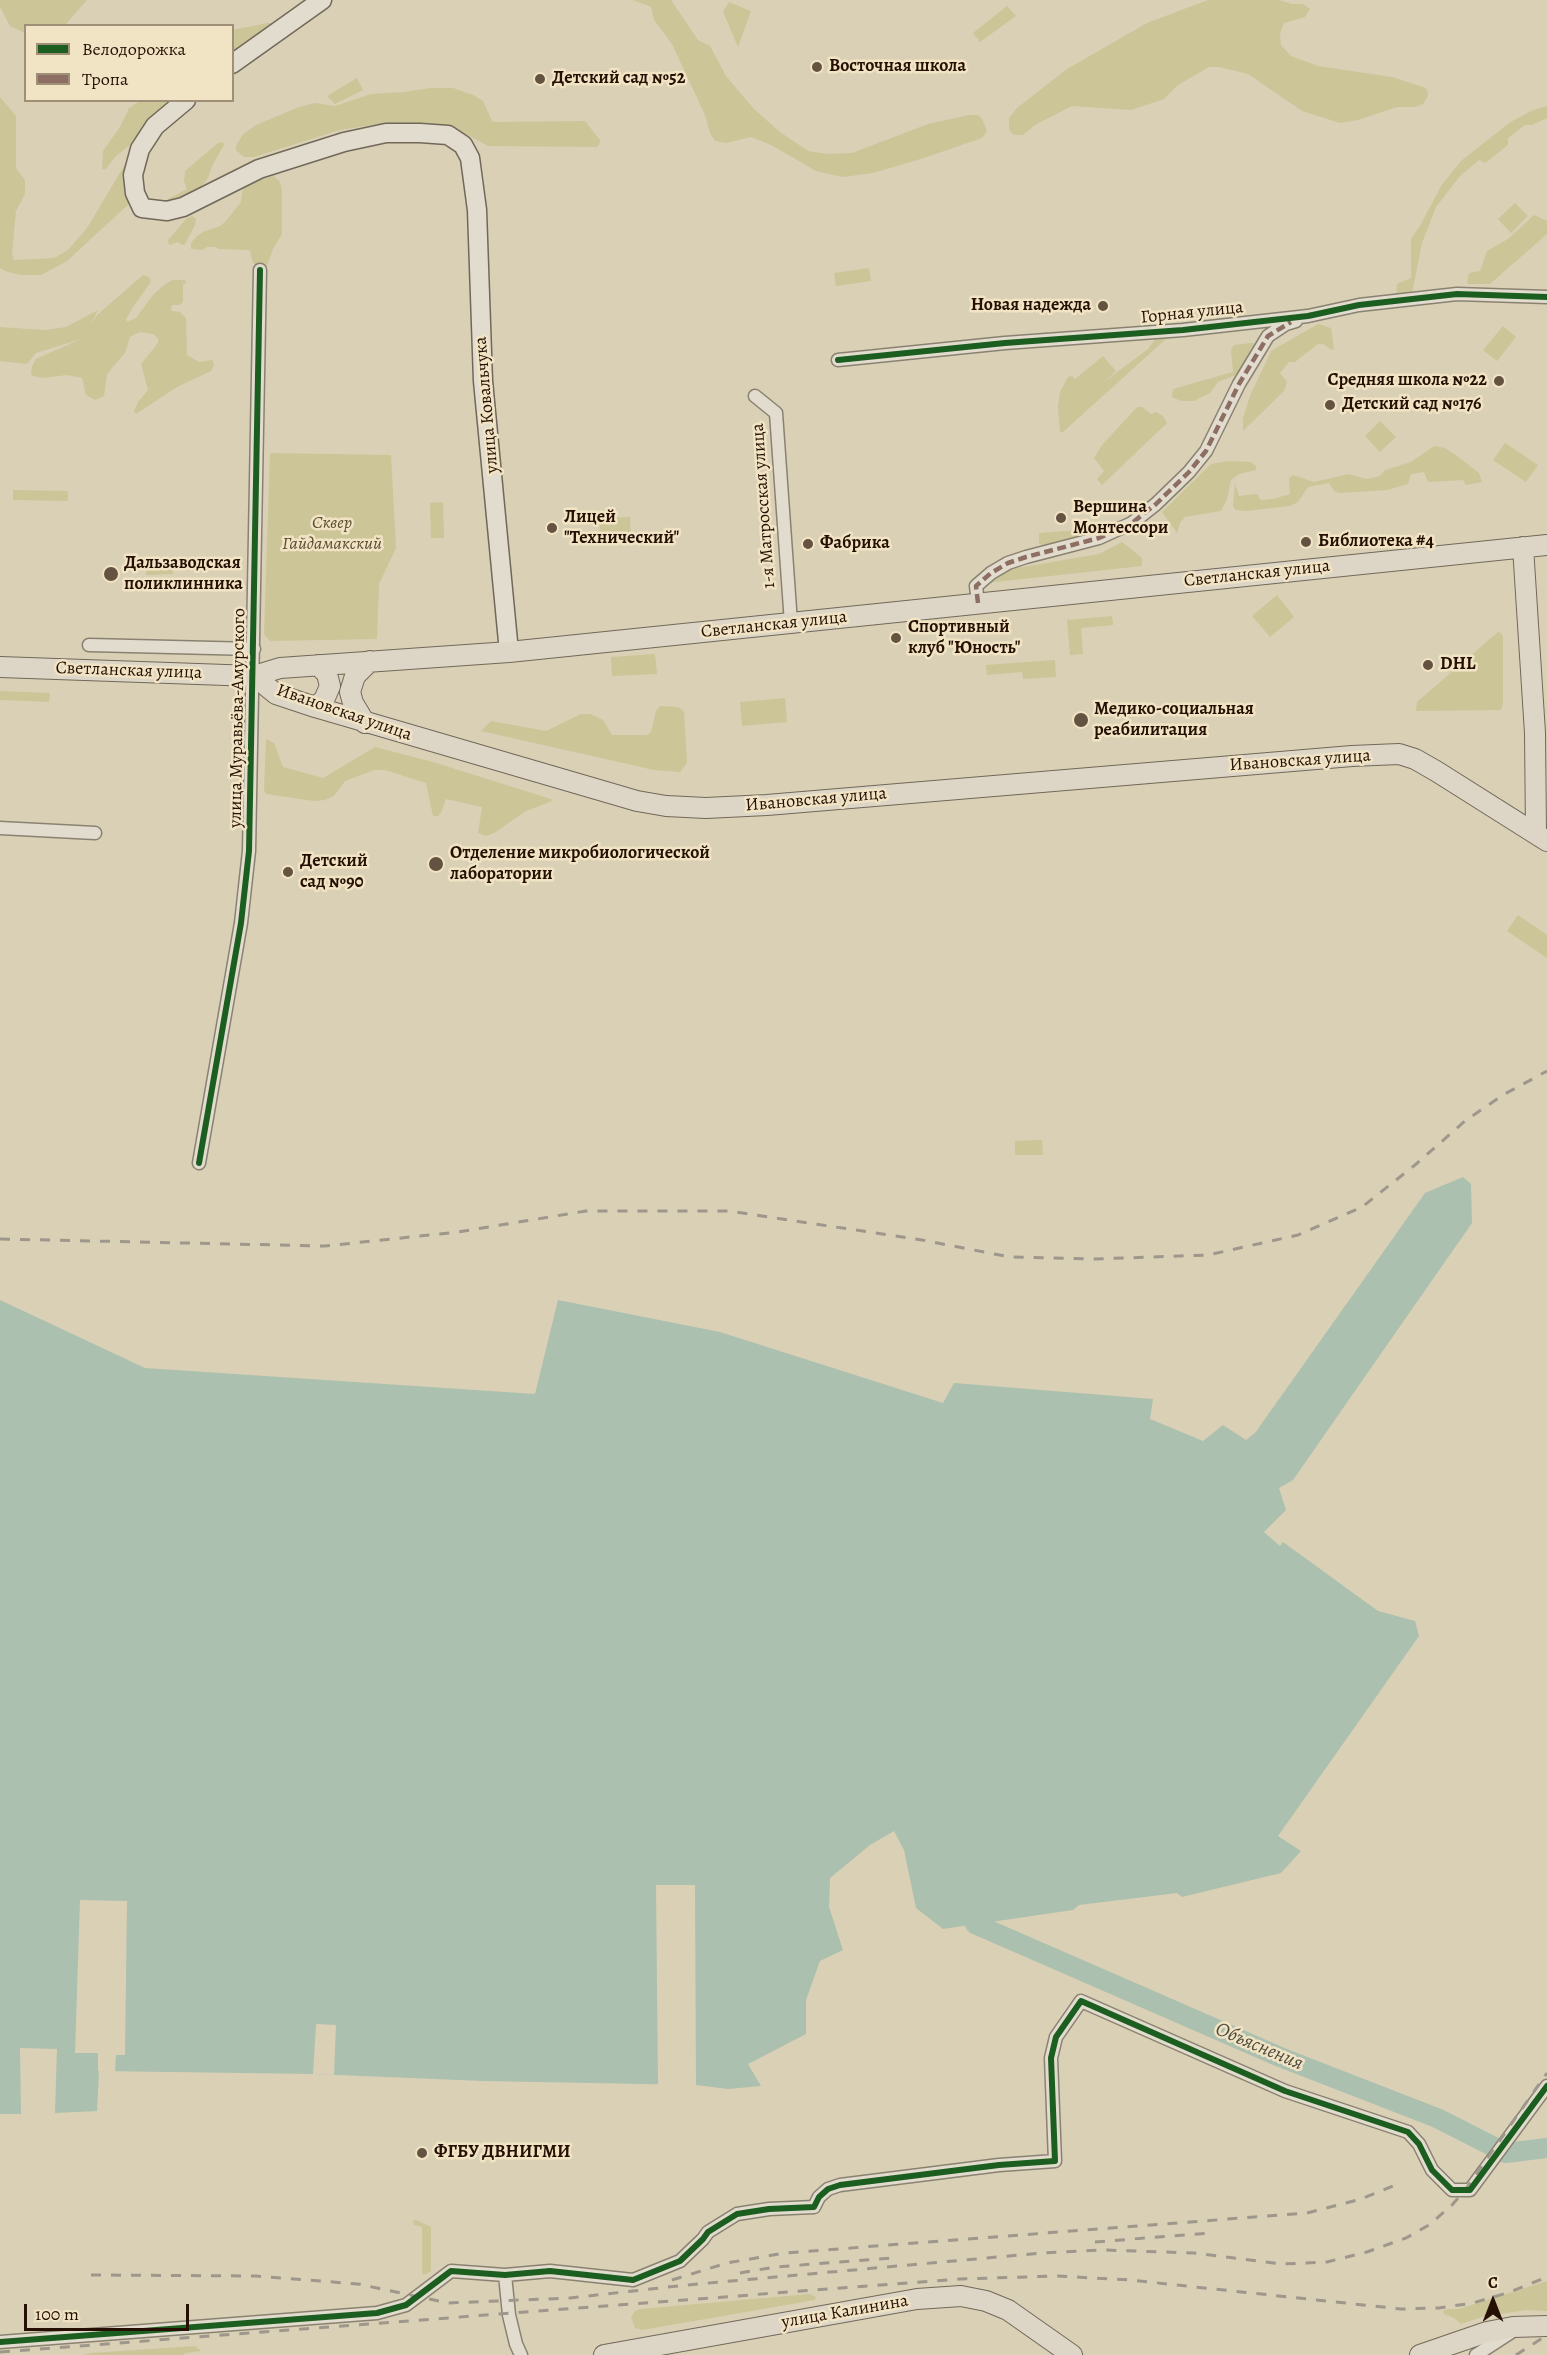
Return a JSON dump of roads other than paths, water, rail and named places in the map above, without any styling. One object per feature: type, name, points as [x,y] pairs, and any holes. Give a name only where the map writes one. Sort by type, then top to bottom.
[{"type":"main road","points":[[234,63],[322,0]]},
{"type":"main road","name":"улица Ковальчука","points":[[184,102],[155,126],[141,149],[133,175],[135,193],[142,207],[167,211],[183,207],[259,169],[344,142],[386,134],[448,135],[462,145],[470,158],[477,210],[483,381],[509,652]]},
{"type":"main road","name":"Светланская улица","points":[[0,667],[254,676],[280,668],[509,652],[1547,544]]},
{"type":"main road","points":[[1523,547],[1541,837]]},
{"type":"main road","points":[[365,723],[353,703],[350,692],[355,676],[370,661]]},
{"type":"main road","points":[[315,708],[324,700],[330,686],[327,674],[318,665]]},
{"type":"main road","name":"Ивановская улица","points":[[254,676],[276,694],[315,708],[637,801],[666,806],[706,808],[1399,754],[1422,763],[1541,837]]},
{"type":"main road","name":"улица Калинина","points":[[604,2355],[917,2299],[961,2296],[986,2301],[1008,2310],[1072,2355]]},
{"type":"main road","points":[[1420,2355],[1487,2332],[1521,2326],[1547,2326]]},
{"type":"street","name":"улица Муравьёва-Амурского","points":[[199,1163],[241,924],[249,851],[260,270]]},
{"type":"street","name":"Горная улица","points":[[838,360],[1005,343],[1183,330],[1308,316],[1359,305],[1457,294],[1547,297]]},
{"type":"street","points":[[978,603],[976,586],[991,573],[1008,563],[1099,538],[1132,523],[1156,504],[1206,451],[1239,384],[1268,336],[1286,324],[1308,316]]},
{"type":"street","name":"1-я Матросская улица","points":[[755,396],[776,413],[791,623]]},
{"type":"street","points":[[89,645],[254,648]]},
{"type":"street","points":[[0,828],[95,833]]},
{"type":"street","points":[[0,2342],[377,2313],[406,2305],[451,2271],[505,2275],[550,2271],[633,2280],[680,2261],[704,2239],[708,2232],[737,2214],[769,2209],[814,2207],[819,2197],[840,2185],[999,2165],[1055,2161],[1051,2058],[1056,2037],[1082,2001],[1285,2091],[1408,2132],[1419,2144],[1432,2170],[1452,2190],[1470,2190],[1547,2086]]},
{"type":"street","points":[[505,2275],[509,2315],[521,2355]]},
{"type":"street","points":[[1476,2355],[1521,2326]]},
{"type":"waterway","name":"Объяснения","points":[[975,1924],[1280,2057],[1437,2118],[1506,2153],[1547,2148]]},
{"type":"railway","points":[[0,1239],[325,1246],[458,1232],[586,1211],[729,1211],[922,1240],[1010,1257],[1095,1259],[1208,1255],[1298,1235],[1362,1207],[1465,1121],[1503,1095],[1547,1071]]},
{"type":"railway","points":[[91,2275],[256,2276],[358,2284],[448,2303],[570,2298],[687,2285],[1042,2253],[1103,2250],[1194,2253],[1282,2264],[1327,2262],[1367,2252],[1406,2238],[1429,2225],[1465,2190],[1547,2073]]},
{"type":"railway","points":[[672,2280],[727,2263],[785,2253],[1307,2213],[1361,2199],[1393,2186]]},
{"type":"railway","points":[[1095,2242],[1210,2233]]},
{"type":"railway","points":[[740,2273],[775,2267],[892,2258]]},
{"type":"railway","points":[[0,2352],[960,2279],[1057,2276],[1130,2280],[1401,2309],[1439,2308],[1473,2303],[1510,2292],[1547,2277]]},
{"type":"railway","points":[[1516,2355],[1547,2335]]},
{"type":"place","name":"Восточная школа","points":[[817,67]]},
{"type":"place","name":"Детский сад №52","points":[[540,79]]},
{"type":"place","name":"Новая надежда","points":[[1103,306]]},
{"type":"place","name":"Средняя школа №22","points":[[1499,381]]},
{"type":"place","name":"Детский сад №176","points":[[1330,405]]},
{"type":"place","name":"Вершина Монтессори","points":[[1061,518]]},
{"type":"place","name":"Лицей \"Технический\"","points":[[552,528]]},
{"type":"place","name":"Библиотека #4","points":[[1306,542]]},
{"type":"place","name":"Фабрика","points":[[808,544]]},
{"type":"place","name":"Дальзаводская поликлинника","points":[[111,574]]},
{"type":"place","name":"Спортивный клуб \"Юность\"","points":[[896,638]]},
{"type":"place","name":"DHL","points":[[1428,665]]},
{"type":"place","name":"Медико-социальная реабилитация","points":[[1081,720]]},
{"type":"place","name":"Отделение микробиологической лаборатории","points":[[436,864]]},
{"type":"place","name":"Детский сад №90","points":[[288,872]]},
{"type":"place","name":"ФГБУ ДВНИГМИ","points":[[422,2153]]},
{"type":"park label","name":"Сквер Гайдамакский","points":[[332,534]]}]
